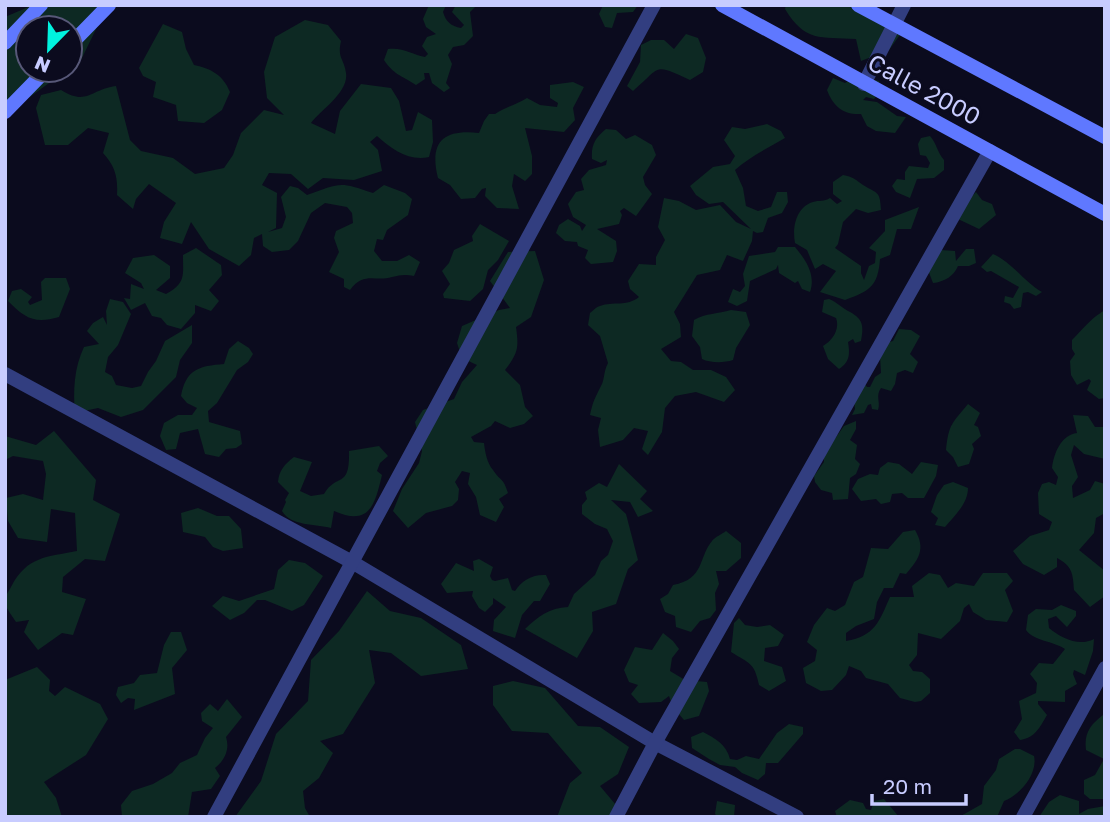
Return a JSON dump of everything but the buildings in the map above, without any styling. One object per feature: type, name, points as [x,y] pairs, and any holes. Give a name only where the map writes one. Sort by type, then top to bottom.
[{"type":"street","points":[[5,43],[41,5]]},
{"type":"street","points":[[84,31],[109,5]]},
{"type":"street","points":[[214,817],[654,5]]},
{"type":"street","name":"Calle 2000","points":[[722,5],[1105,214]]},
{"type":"street","name":"Calle 2000","points":[[858,5],[1105,137]]},
{"type":"street","points":[[864,84],[904,5]]},
{"type":"street","points":[[5,112],[32,84]]},
{"type":"street","points":[[616,817],[655,743],[990,151]]},
{"type":"street","points":[[5,374],[352,562],[655,743],[797,817]]},
{"type":"street","points":[[1023,817],[1105,668]]},
{"type":"green space","points":[[33,5],[113,5],[98,25],[84,54],[84,14],[14,14],[14,84],[48,84],[5,115],[5,17]]},
{"type":"green space","points":[[429,5],[446,5],[443,12],[446,18],[452,25],[461,28],[464,25],[452,12],[456,5],[477,5],[470,12],[473,36],[464,45],[453,47],[448,55],[452,64],[446,83],[450,88],[444,92],[432,83],[429,73],[424,73],[425,79],[416,85],[395,72],[384,60],[388,49],[403,50],[425,57],[428,54],[422,46],[427,37],[436,34],[426,27],[423,19]]},
{"type":"green space","points":[[603,5],[638,5],[633,12],[617,13],[612,28],[605,27],[599,14]]},
{"type":"green space","points":[[786,5],[851,5],[902,32],[889,50],[861,61],[856,39],[814,36],[792,20],[785,9]]},
{"type":"green space","points":[[305,20],[328,25],[341,41],[340,55],[346,73],[346,80],[339,94],[311,123],[335,134],[340,111],[361,84],[391,88],[399,101],[406,131],[412,130],[418,112],[432,120],[433,142],[429,157],[415,158],[395,150],[377,136],[370,142],[378,150],[382,171],[354,180],[323,178],[308,189],[291,174],[269,173],[262,185],[277,193],[276,228],[268,232],[282,228],[286,217],[281,197],[290,186],[307,195],[340,185],[373,193],[384,185],[405,193],[412,199],[408,215],[387,230],[383,240],[377,239],[374,251],[382,261],[397,261],[409,255],[420,262],[414,276],[365,279],[350,290],[344,287],[344,279],[329,272],[339,252],[334,238],[336,231],[353,223],[352,213],[347,207],[325,203],[311,213],[298,241],[289,250],[272,252],[263,246],[262,234],[254,238],[251,255],[239,266],[209,249],[191,222],[182,244],[160,238],[164,222],[176,203],[149,184],[136,199],[133,209],[117,195],[115,172],[103,153],[109,133],[88,128],[68,145],[45,145],[36,108],[41,95],[61,90],[83,97],[116,86],[130,140],[141,151],[173,158],[195,174],[224,168],[233,155],[241,133],[264,110],[284,115],[267,98],[264,72],[275,37]]},
{"type":"green space","points":[[163,24],[182,32],[194,65],[216,74],[230,92],[222,110],[204,123],[178,121],[176,105],[153,97],[156,82],[143,76],[139,68]]},
{"type":"green space","points":[[686,34],[698,38],[706,58],[703,72],[690,80],[663,69],[654,72],[633,91],[627,86],[640,62],[641,45],[651,40],[664,40],[674,49]]},
{"type":"green space","points":[[857,76],[879,81],[881,90],[874,99],[866,97],[863,100],[877,102],[897,116],[906,117],[895,133],[876,131],[867,126],[861,114],[844,111],[832,101],[827,90],[833,78],[845,83]]},
{"type":"green space","points":[[573,82],[584,87],[573,108],[575,120],[564,132],[525,128],[532,156],[532,174],[525,181],[514,174],[512,186],[519,209],[497,208],[485,196],[486,188],[475,198],[461,199],[450,185],[438,178],[436,155],[442,140],[456,133],[479,133],[489,114],[495,114],[527,98],[540,105],[557,107],[558,103],[550,98],[550,85]]},
{"type":"green space","points":[[767,124],[781,131],[785,138],[735,170],[743,188],[746,206],[758,211],[771,207],[777,192],[787,192],[788,202],[782,213],[768,218],[763,232],[753,231],[752,241],[743,261],[727,255],[720,270],[697,275],[674,312],[680,324],[681,337],[661,349],[671,361],[681,362],[693,370],[711,370],[726,377],[735,390],[724,402],[696,392],[675,396],[665,408],[662,432],[648,455],[642,449],[648,431],[634,428],[623,440],[600,447],[598,430],[601,418],[590,415],[608,363],[600,336],[588,325],[590,313],[600,306],[630,302],[639,297],[630,289],[628,281],[639,264],[656,265],[656,257],[665,240],[658,227],[664,198],[679,201],[696,210],[720,205],[736,222],[751,229],[723,202],[709,204],[696,195],[690,186],[713,167],[730,164],[735,156],[724,140],[732,127],[745,129]]},
{"type":"green space","points":[[606,129],[616,130],[626,139],[635,135],[652,145],[656,155],[643,177],[652,194],[636,216],[624,208],[620,211],[622,215],[619,224],[597,229],[616,241],[617,251],[613,262],[591,264],[585,258],[588,250],[578,246],[577,242],[565,241],[556,233],[559,225],[568,219],[580,226],[582,231],[586,225],[573,217],[568,204],[576,192],[584,190],[581,179],[589,170],[606,165],[607,160],[601,163],[592,159],[592,154],[594,142]]},
{"type":"green space","points":[[930,136],[944,160],[944,170],[934,178],[917,179],[910,198],[896,192],[892,186],[897,179],[905,180],[905,172],[909,166],[928,168],[930,163],[926,156],[920,155],[918,144],[921,138]]},
{"type":"green space","points":[[843,175],[854,178],[875,192],[880,199],[881,210],[868,213],[856,209],[843,222],[835,248],[861,266],[864,280],[869,266],[875,263],[876,252],[869,248],[885,231],[885,220],[919,207],[911,229],[897,229],[890,255],[880,259],[875,281],[861,294],[845,300],[820,292],[836,271],[823,264],[815,269],[807,250],[795,243],[794,237],[796,219],[807,205],[830,198],[837,204],[842,201],[833,194],[833,182]]},
{"type":"green space","points":[[976,192],[982,200],[992,204],[996,215],[979,229],[958,219],[965,203]]},
{"type":"green space","points":[[480,224],[509,241],[498,260],[488,270],[483,289],[470,301],[444,298],[443,294],[450,284],[442,271],[449,263],[454,250],[473,241],[472,236]]},
{"type":"green space","points":[[778,247],[795,247],[803,257],[811,274],[810,292],[802,289],[798,281],[795,283],[779,273],[778,265],[776,269],[750,281],[747,301],[737,306],[728,302],[733,289],[740,292],[745,286],[743,274],[749,256],[775,252]]},
{"type":"green space","points":[[196,248],[221,265],[222,275],[209,290],[219,301],[211,311],[195,305],[195,313],[181,329],[152,316],[145,303],[131,310],[124,298],[130,299],[131,284],[144,289],[141,283],[125,273],[133,258],[154,255],[170,266],[170,278],[156,290],[166,294],[177,286],[182,278],[183,255]]},
{"type":"green space","points":[[966,249],[974,249],[976,263],[958,266],[948,278],[933,283],[928,270],[941,250],[955,251],[956,261]]},
{"type":"green space","points":[[535,251],[544,280],[531,317],[516,327],[516,350],[505,370],[520,385],[525,407],[533,416],[524,424],[510,428],[495,421],[471,437],[474,442],[484,443],[489,464],[505,484],[508,493],[499,499],[504,507],[496,522],[480,515],[476,497],[468,484],[470,473],[462,471],[455,482],[459,489],[458,500],[452,506],[426,513],[408,528],[393,511],[402,489],[419,463],[422,451],[415,422],[423,410],[454,399],[462,382],[477,365],[462,358],[457,343],[462,326],[510,308],[490,281],[508,252]]},
{"type":"green space","points":[[993,254],[1042,292],[1036,296],[1023,293],[1021,307],[1014,309],[1004,302],[1005,296],[1013,298],[1019,287],[981,267]]},
{"type":"green space","points":[[45,278],[66,278],[70,289],[59,317],[37,320],[20,312],[8,301],[12,291],[21,289],[32,297],[28,302],[30,305],[42,300],[41,282]]},
{"type":"green space","points":[[110,299],[123,302],[131,314],[118,345],[108,357],[105,372],[112,376],[116,385],[132,388],[141,386],[165,341],[192,325],[192,343],[180,360],[176,377],[143,410],[121,417],[98,408],[75,413],[78,363],[84,347],[99,344],[87,331],[103,317],[107,325],[106,311]]},
{"type":"green space","points":[[829,299],[858,317],[862,327],[861,341],[855,343],[853,339],[848,342],[848,357],[839,369],[828,359],[823,346],[833,337],[837,326],[836,318],[822,312],[824,300]]},
{"type":"green space","points":[[731,310],[746,312],[750,325],[736,348],[733,360],[717,362],[702,359],[700,347],[692,336],[694,320]]},
{"type":"green space","points":[[1105,310],[1105,398],[1099,399],[1087,390],[1091,381],[1089,379],[1077,385],[1071,375],[1070,361],[1075,354],[1072,340]]},
{"type":"green space","points":[[899,329],[911,330],[920,336],[910,354],[918,362],[913,373],[905,370],[897,373],[891,391],[881,388],[878,394],[878,410],[872,409],[871,404],[864,413],[852,415],[855,409],[854,399],[864,383],[870,387],[875,377],[881,373],[880,356],[886,343],[893,341]]},
{"type":"green space","points":[[238,341],[253,354],[248,362],[237,370],[217,403],[208,411],[209,422],[240,431],[242,444],[226,449],[219,457],[205,454],[198,429],[180,433],[176,449],[166,450],[160,436],[164,423],[178,415],[192,415],[197,408],[181,396],[186,380],[201,368],[224,364],[229,349]]},
{"type":"green space","points":[[968,404],[980,413],[974,425],[978,427],[981,436],[972,444],[974,449],[969,464],[958,467],[946,450],[948,434],[952,424]]},
{"type":"green space","points":[[1073,415],[1088,416],[1095,427],[1105,427],[1105,459],[1084,454],[1074,445],[1071,455],[1078,477],[1072,486],[1073,498],[1090,490],[1095,481],[1105,484],[1105,513],[1096,518],[1094,533],[1079,550],[1105,571],[1105,596],[1090,607],[1074,590],[1071,571],[1062,561],[1057,558],[1057,567],[1044,575],[1023,564],[1013,551],[1030,536],[1049,530],[1052,522],[1039,514],[1038,493],[1042,484],[1049,482],[1056,485],[1058,477],[1052,468],[1053,462],[1063,441],[1071,434],[1077,433]]},
{"type":"green space","points":[[856,421],[856,429],[850,440],[857,445],[855,459],[860,464],[856,474],[850,478],[848,499],[833,500],[832,493],[821,490],[814,476],[824,462],[824,454],[844,426]]},
{"type":"green space","points":[[54,431],[96,480],[93,500],[120,514],[105,561],[85,559],[63,577],[62,592],[86,599],[73,635],[62,633],[38,650],[24,632],[29,620],[16,622],[5,598],[17,577],[31,564],[47,557],[77,551],[75,513],[51,509],[47,542],[18,538],[8,521],[6,498],[23,494],[43,500],[46,474],[43,461],[13,456],[5,460],[5,436],[36,445]]},
{"type":"green space","points":[[379,446],[388,456],[380,463],[377,471],[382,475],[377,495],[369,510],[356,516],[334,511],[331,528],[297,522],[282,511],[289,493],[278,482],[283,468],[294,457],[312,462],[300,491],[311,496],[324,494],[345,476],[349,451]]},
{"type":"green space","points":[[888,462],[899,464],[912,474],[921,462],[938,465],[936,476],[924,498],[908,498],[902,493],[892,494],[890,502],[881,504],[876,499],[861,501],[852,489],[858,479],[870,474],[878,475],[880,468]]},
{"type":"green space","points":[[619,464],[647,491],[640,499],[653,511],[638,517],[630,502],[611,500],[626,514],[638,560],[628,569],[616,604],[592,612],[593,631],[577,658],[525,629],[545,614],[568,607],[574,594],[595,575],[601,561],[608,555],[613,541],[607,529],[582,514],[582,505],[587,499],[585,492],[599,483],[607,487]]},
{"type":"green space","points":[[953,482],[968,488],[966,499],[945,527],[935,525],[938,518],[931,512],[937,495],[944,485]]},
{"type":"green space","points":[[198,508],[217,516],[229,516],[241,529],[243,548],[223,551],[213,547],[205,537],[183,532],[181,513]]},
{"type":"green space","points":[[915,530],[920,548],[914,563],[906,574],[900,573],[893,588],[884,588],[877,602],[874,619],[846,633],[846,641],[864,636],[875,626],[890,597],[914,597],[912,586],[929,573],[940,575],[948,588],[956,583],[974,586],[983,573],[1007,573],[1013,581],[1005,590],[1013,611],[1007,622],[986,620],[973,612],[969,604],[964,608],[960,621],[941,639],[918,633],[917,655],[909,665],[913,671],[922,672],[930,679],[930,693],[921,701],[900,698],[888,684],[866,678],[861,671],[849,666],[846,675],[832,690],[821,691],[806,683],[803,668],[815,661],[817,650],[807,642],[814,625],[827,608],[835,611],[845,605],[854,582],[863,577],[871,548],[888,549],[903,532]]},
{"type":"green space","points":[[726,531],[741,543],[741,558],[726,571],[716,571],[719,584],[715,593],[716,610],[710,618],[700,621],[691,632],[676,627],[675,616],[665,612],[660,599],[668,594],[673,585],[691,578],[696,573],[712,541]]},
{"type":"green space","points":[[479,559],[493,567],[490,576],[492,580],[508,578],[512,590],[515,591],[528,578],[546,575],[550,584],[540,601],[534,601],[522,615],[515,638],[493,631],[494,620],[506,607],[493,598],[493,604],[485,612],[479,608],[472,596],[473,591],[447,593],[441,584],[456,563],[474,571],[473,561]]},
{"type":"green space","points":[[289,560],[305,563],[323,576],[304,605],[292,611],[265,600],[257,600],[244,613],[230,620],[212,606],[223,596],[239,601],[274,589],[278,570]]},
{"type":"green space","points":[[367,591],[390,611],[421,618],[461,645],[468,669],[421,676],[391,653],[369,650],[375,683],[343,734],[320,741],[333,753],[319,778],[303,791],[305,808],[310,817],[235,817],[261,781],[276,734],[308,701],[311,660],[339,631]]},
{"type":"green space","points":[[1061,605],[1076,611],[1076,616],[1067,627],[1056,616],[1048,619],[1049,628],[1070,640],[1082,642],[1094,639],[1093,651],[1085,675],[1074,670],[1077,684],[1065,691],[1065,702],[1038,701],[1047,715],[1033,734],[1020,740],[1014,732],[1022,719],[1019,701],[1036,693],[1037,683],[1030,674],[1039,663],[1053,664],[1065,649],[1029,634],[1026,630],[1028,615],[1036,609],[1052,610]]},
{"type":"green space","points":[[739,618],[745,625],[770,625],[784,635],[778,646],[765,648],[764,661],[782,667],[786,681],[769,691],[759,685],[750,664],[731,652],[734,623]]},
{"type":"green space","points":[[171,632],[181,632],[187,650],[172,668],[175,694],[134,710],[135,699],[128,698],[121,703],[116,695],[118,687],[134,683],[140,675],[157,673],[164,645]]},
{"type":"green space","points":[[663,633],[679,649],[672,658],[670,671],[685,680],[707,682],[709,691],[699,716],[684,720],[673,707],[669,696],[661,702],[639,703],[631,694],[638,685],[629,682],[624,670],[635,647],[652,650]]},
{"type":"green space","points":[[37,667],[50,680],[49,691],[55,696],[65,687],[100,704],[108,719],[86,755],[44,782],[56,798],[62,817],[5,817],[5,680]]},
{"type":"green space","points":[[513,681],[545,688],[578,726],[600,727],[629,747],[618,774],[600,786],[626,817],[557,817],[570,783],[582,773],[548,733],[512,731],[493,705],[493,686]]},
{"type":"green space","points":[[1105,695],[1105,799],[1090,799],[1084,794],[1084,780],[1095,775],[1104,759],[1086,750],[1086,739],[1091,726],[1103,715]]},
{"type":"green space","points":[[227,699],[242,717],[226,737],[226,754],[215,768],[220,776],[211,789],[192,792],[188,817],[122,817],[121,805],[132,791],[153,784],[172,773],[180,763],[197,755],[213,728],[202,721],[201,713],[210,704],[218,711]]},
{"type":"green space","points":[[789,724],[803,727],[803,734],[778,763],[766,763],[765,774],[758,780],[735,767],[720,765],[692,748],[691,737],[703,732],[723,746],[730,759],[737,760],[746,756],[759,759],[777,733]]},
{"type":"green space","points":[[1015,749],[1034,756],[1033,770],[1026,783],[1016,794],[1004,801],[997,817],[959,817],[982,804],[984,786],[996,770],[999,759]]},
{"type":"green space","points":[[1060,795],[1079,801],[1079,814],[1088,809],[1105,806],[1105,817],[1039,817],[1049,802]]},
{"type":"green space","points":[[884,799],[899,817],[837,817],[835,811],[850,800],[863,803],[866,809],[871,810],[874,801]]},
{"type":"green space","points":[[717,801],[735,805],[734,817],[718,817],[715,814]]}]
